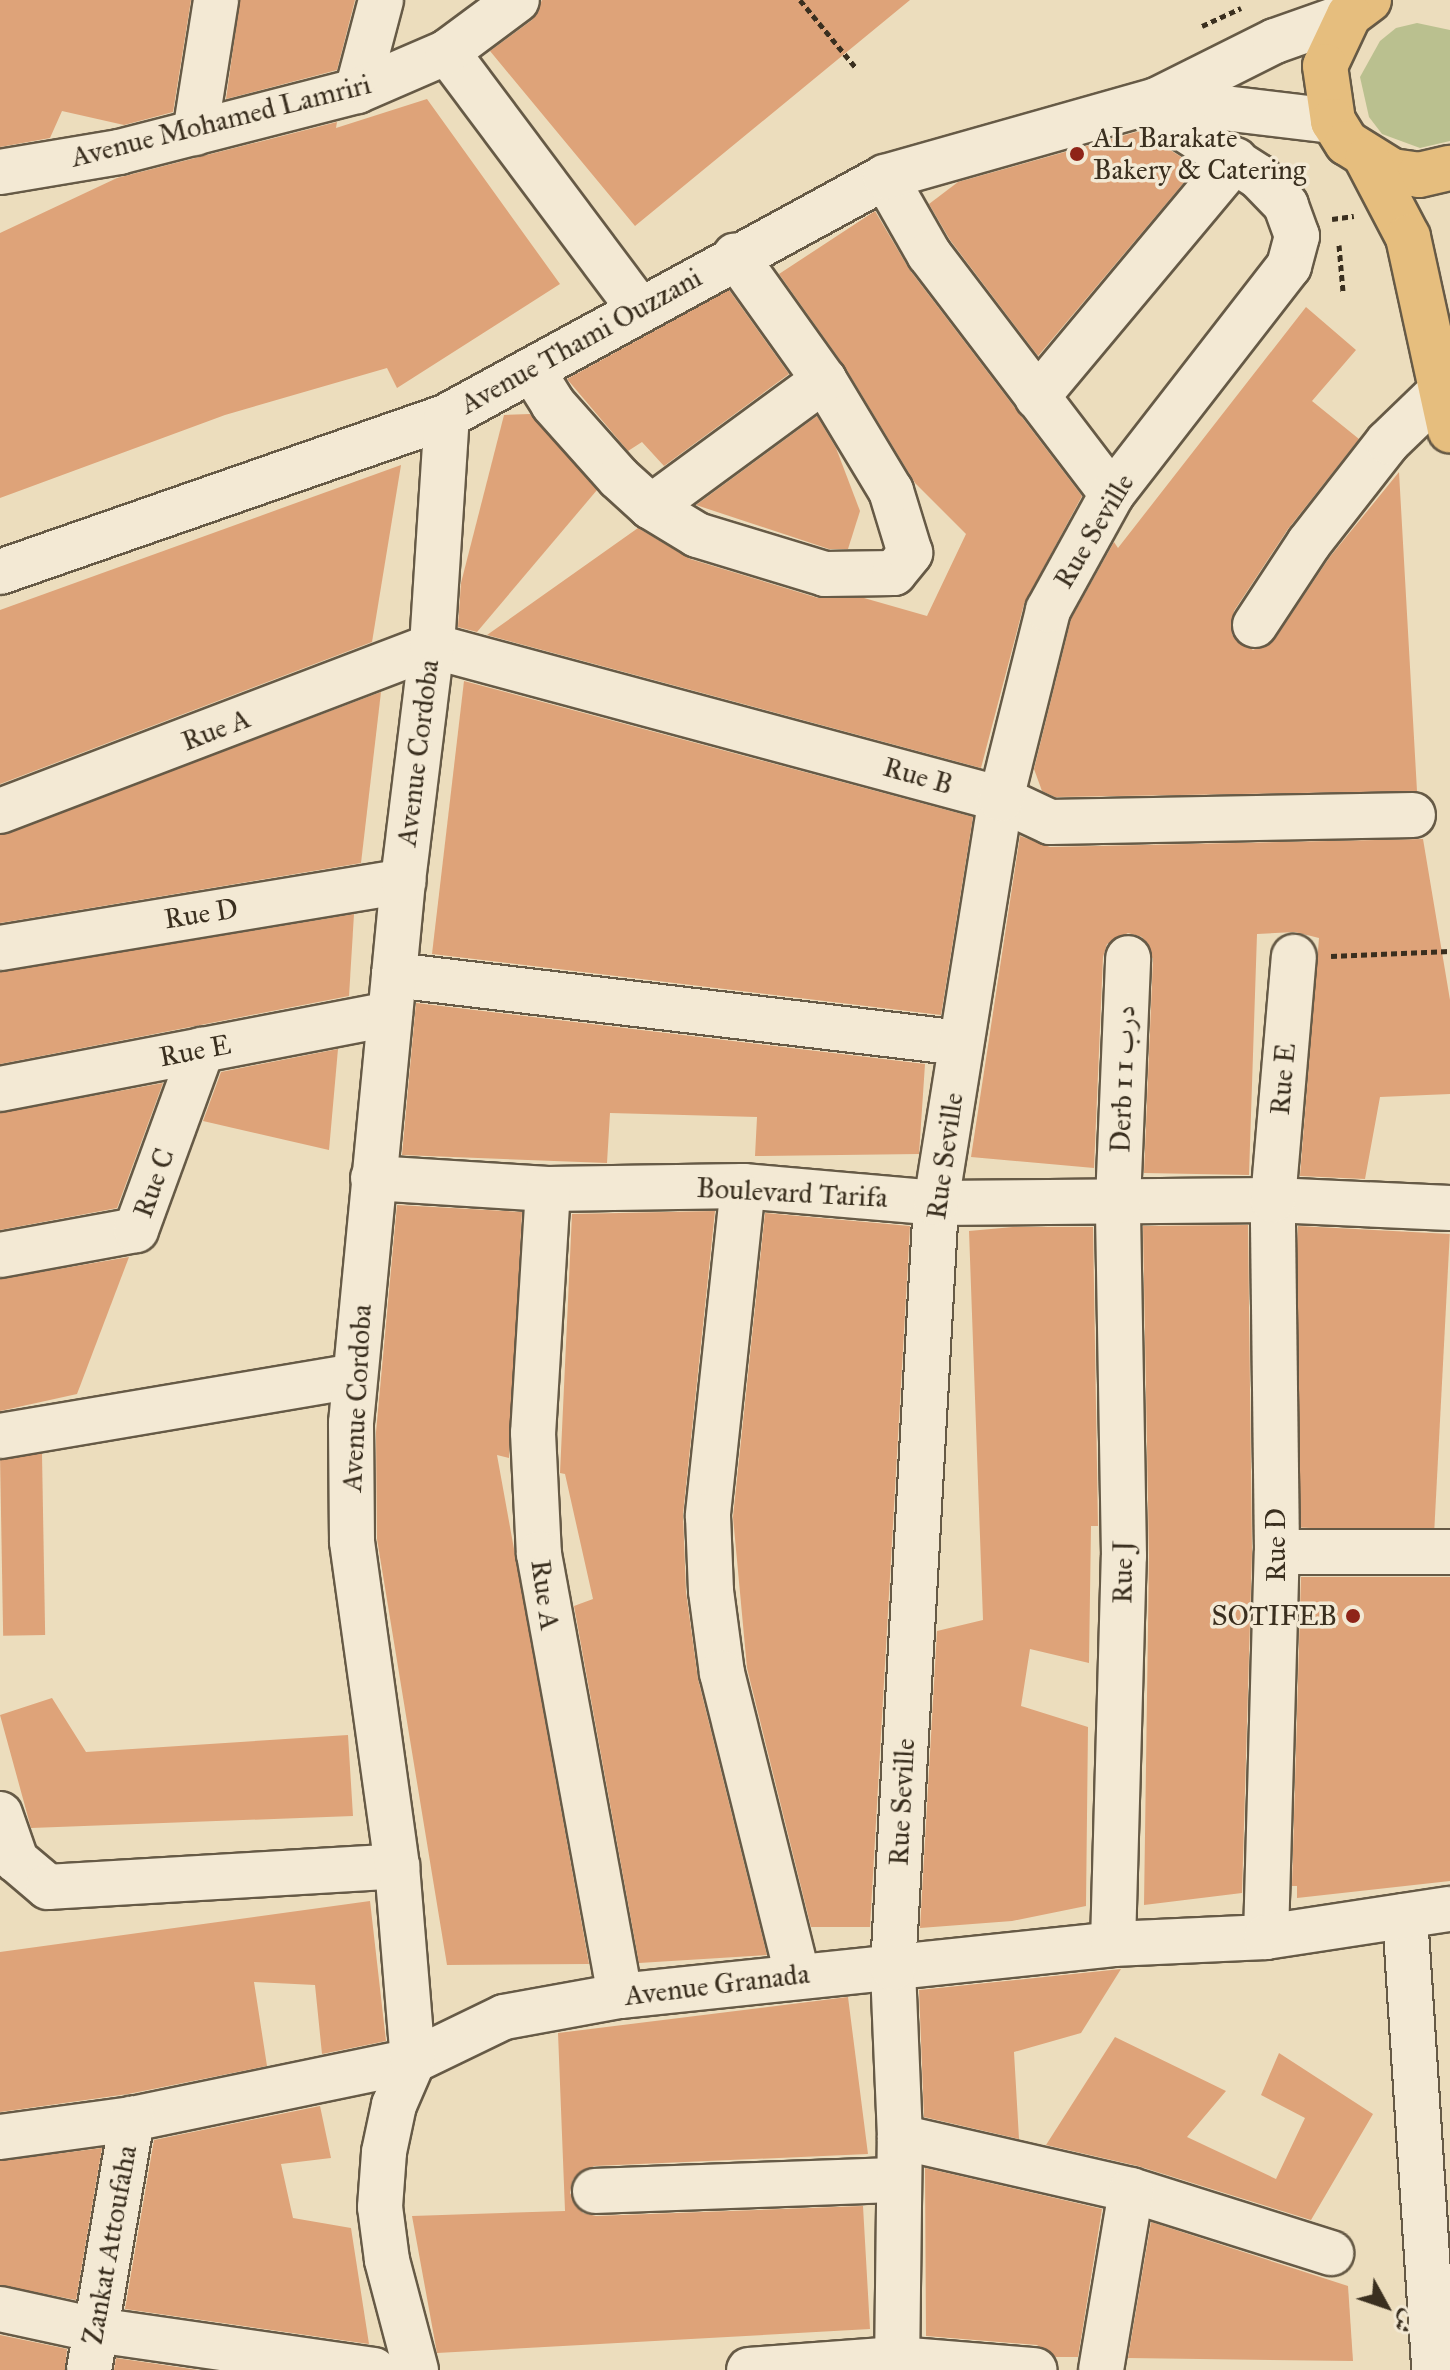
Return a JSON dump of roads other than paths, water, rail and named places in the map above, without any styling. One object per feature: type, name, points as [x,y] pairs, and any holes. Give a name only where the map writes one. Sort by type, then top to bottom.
[{"type":"main road","points":[[1358,5],[1325,66],[1333,121],[1367,159],[1408,237],[1447,409]]},
{"type":"main road","points":[[1367,159],[1392,171],[1419,175],[1450,168]]},
{"type":"street","points":[[195,133],[216,0]]},
{"type":"street","points":[[357,91],[381,0]]},
{"type":"street","name":"Avenue Mohamed Lamriri","points":[[0,172],[195,133],[357,91],[447,52],[517,0]]},
{"type":"street","name":"Avenue Thami Ouzzani","points":[[0,572],[447,416],[735,255],[885,177],[1151,102],[1275,41],[1358,5]]},
{"type":"street","points":[[447,52],[639,309]]},
{"type":"street","name":"Avenue Thami Ouzzani","points":[[1151,102],[1333,121]]},
{"type":"street","name":"Rue Seville","points":[[897,2364],[900,2137],[893,1968],[936,1203],[1001,799],[1048,610],[1112,494],[1289,266],[1296,248],[1286,205],[1235,160],[1151,102]]},
{"type":"street","points":[[1037,397],[1235,160]]},
{"type":"street","points":[[885,177],[929,254],[1112,494]]},
{"type":"street","points":[[532,370],[594,452],[651,507],[697,535],[825,574],[877,577],[903,567],[910,553],[902,518],[824,380],[735,255]]},
{"type":"street","points":[[651,507],[824,380]]},
{"type":"street","points":[[1255,625],[1309,543],[1379,453],[1447,409]]},
{"type":"street","name":"Avenue Cordoba","points":[[416,2370],[387,2260],[380,2207],[390,2121],[413,2061],[397,1866],[352,1541],[353,1376],[403,881],[432,646],[447,416]]},
{"type":"street","name":"Rue B","points":[[432,646],[1001,799],[1050,822],[1413,815]]},
{"type":"street","name":"Rue A","points":[[0,811],[432,646]]},
{"type":"street","name":"Rue D","points":[[0,948],[403,881]]},
{"type":"street","name":"Rue E","points":[[1273,1200],[1294,957]]},
{"type":"street","name":"Derb 1 درب 1","points":[[1118,1201],[1128,958]]},
{"type":"street","name":"Rue E","points":[[0,1089],[202,1050],[392,994],[961,1043]]},
{"type":"street","name":"Rue C","points":[[0,1255],[136,1230],[202,1050]]},
{"type":"street","name":"Boulevard Tarifa","points":[[373,1178],[548,1189],[743,1186],[936,1203],[1273,1200],[1450,1208]]},
{"type":"street","points":[[743,1186],[708,1516],[711,1591],[722,1673],[797,1974]]},
{"type":"street","name":"Rue A","points":[[548,1189],[533,1433],[539,1554],[620,1996]]},
{"type":"street","name":"Rue D","points":[[1266,1937],[1277,1552],[1273,1200]]},
{"type":"street","name":"Rue J","points":[[1113,1944],[1124,1556],[1118,1201]]},
{"type":"street","points":[[0,1436],[353,1376]]},
{"type":"street","points":[[1277,1552],[1450,1552]]},
{"type":"street","points":[[1,1818],[16,1860],[48,1887],[397,1866]]},
{"type":"street","name":"Avenue Granada","points":[[0,2137],[132,2119],[413,2061],[504,2017],[620,1996],[797,1974],[893,1968],[1113,1944],[1266,1937],[1450,1909]]},
{"type":"street","points":[[1405,1916],[1434,2370]]},
{"type":"street","name":"Zankat Attoufaha","points":[[92,2350],[132,2119]]},
{"type":"street","points":[[900,2137],[1131,2190],[1331,2253]]},
{"type":"street","points":[[595,2191],[899,2180]]},
{"type":"street","points":[[1101,2370],[1131,2190]]},
{"type":"street","points":[[0,2309],[92,2350],[374,2370]]},
{"type":"street","points":[[749,2370],[897,2364],[1020,2369]]},
{"type":"place","name":"AL Barakate Bakery & Catering","points":[[1077,154]]},
{"type":"place","name":"SOTIFEB","points":[[1353,1616]]}]
